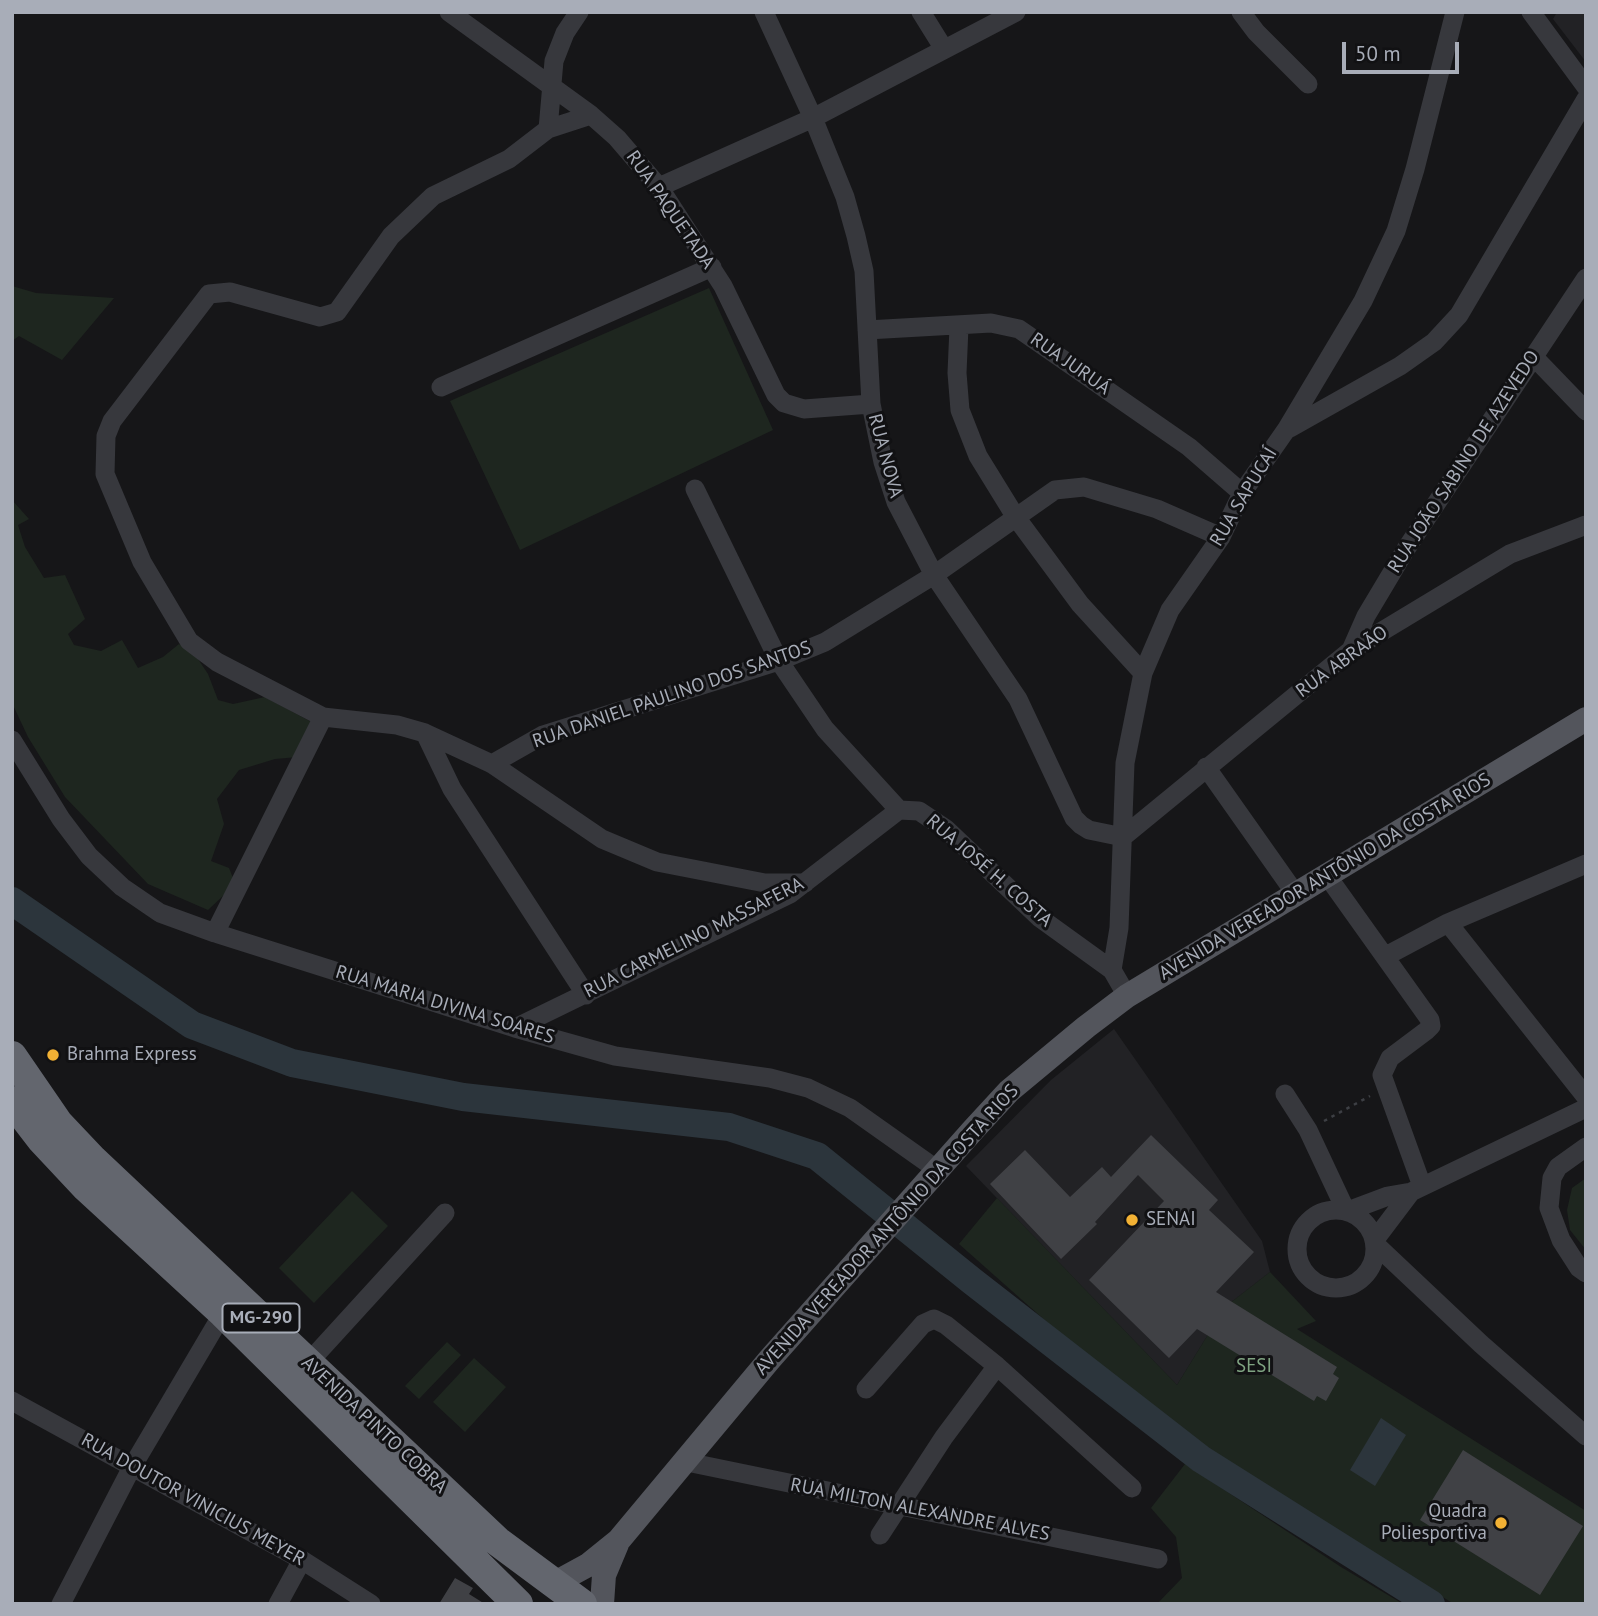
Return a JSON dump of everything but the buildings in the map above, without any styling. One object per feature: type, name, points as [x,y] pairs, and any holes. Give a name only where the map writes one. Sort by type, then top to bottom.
[{"type":"highway","name":"AVENIDA PINTO COBRA","points":[[12,1056],[58,1123],[93,1160],[497,1541],[579,1597]]},
{"type":"highway","name":"AVENIDA PINTO COBRA","points":[[12,1101],[42,1140],[86,1187],[223,1313],[518,1604]]},
{"type":"highway","points":[[328,1416],[340,1406],[357,1409]]},
{"type":"main road","name":"AVENIDA VEREADOR ANTÔNIO DA COSTA RIOS","points":[[579,1597],[588,1565],[619,1540],[682,1461],[1009,1091],[1127,996],[1297,896],[1586,719]]},
{"type":"main road","name":"AVENIDA VEREADOR ANTÔNIO DA COSTA RIOS","points":[[579,1597],[604,1575],[619,1540]]},
{"type":"street","name":"RUA PAQUETADA","points":[[449,12],[591,116],[617,138],[659,187],[712,267],[776,395],[784,404],[804,409],[871,404]]},
{"type":"street","points":[[548,129],[554,61],[565,33],[579,12]]},
{"type":"street","name":"RUA NOVA","points":[[764,12],[813,118],[845,197],[856,236],[864,271],[871,404],[883,462],[896,502],[934,575],[1018,699],[1074,818],[1089,830],[1123,837]]},
{"type":"street","points":[[921,12],[944,49]]},
{"type":"street","points":[[1241,12],[1256,32],[1308,84]]},
{"type":"street","name":"RUA SAPUCAÍ","points":[[1112,970],[1119,928],[1125,762],[1143,673],[1170,610],[1221,537],[1242,493],[1286,430],[1363,301],[1396,231],[1441,76],[1455,12]]},
{"type":"street","points":[[659,187],[813,118],[1014,13]]},
{"type":"street","points":[[1286,430],[1399,366],[1434,342],[1459,315],[1585,88],[1538,15]]},
{"type":"street","points":[[591,116],[548,129],[509,159],[433,196],[416,209],[391,236],[337,312],[320,317],[229,292],[217,292],[202,299],[112,421],[103,453],[105,474],[142,562],[189,640],[217,662],[323,717],[397,725],[425,733],[492,764],[602,839],[657,862],[765,883],[805,883]]},
{"type":"street","points":[[441,387],[712,267]]},
{"type":"street","name":"RUA JOÃO SABINO DE AZEVEDO","points":[[1351,650],[1366,616],[1406,549],[1586,278]]},
{"type":"street","name":"RUA JURUÁ","points":[[867,330],[1006,324],[1034,337],[1189,447],[1242,493]]},
{"type":"street","points":[[960,327],[960,410],[978,456],[1015,516],[1080,604],[1143,673]]},
{"type":"street","points":[[1533,356],[1586,411]]},
{"type":"street","name":"RUA DANIEL PAULINO DOS SANTOS","points":[[492,764],[543,735],[779,661],[825,642],[934,575],[1055,490],[1084,487],[1157,509],[1221,537]]},
{"type":"street","name":"RUA JOSÉ H. COSTA","points":[[695,489],[779,661],[825,729],[899,810],[919,811],[938,823],[1040,918],[1112,970]]},
{"type":"street","name":"RUA ABRAÃO","points":[[1123,837],[1351,650],[1510,554],[1586,525]]},
{"type":"street","points":[[215,933],[323,717]]},
{"type":"street","points":[[425,733],[452,789],[586,995]]},
{"type":"street","name":"RUA MARIA DIVINA SOARES","points":[[12,740],[61,819],[89,856],[121,887],[160,913],[515,1028],[615,1056],[770,1078],[808,1088],[850,1108],[932,1179]]},
{"type":"street","points":[[1206,767],[1297,896]]},
{"type":"street","name":"RUA CARMELINO MASSAFERA","points":[[515,1028],[790,894],[899,810]]},
{"type":"street","points":[[1386,956],[1448,923],[1586,864]]},
{"type":"street","points":[[1328,877],[1428,1015],[1431,1026],[1384,1065],[1385,1087],[1416,1189]]},
{"type":"street","points":[[1448,923],[1586,1097]]},
{"type":"street","points":[[1112,970],[1127,996]]},
{"type":"street","points":[[1285,1094],[1308,1130],[1347,1211],[1361,1219],[1375,1242],[1481,1344],[1586,1436]]},
{"type":"street","points":[[1416,1189],[1375,1242],[1370,1268],[1352,1285],[1328,1287],[1307,1275],[1297,1252],[1303,1228],[1322,1212],[1347,1211],[1416,1189],[1586,1108]]},
{"type":"street","points":[[1586,1147],[1558,1167],[1552,1178],[1549,1208],[1561,1240],[1586,1273]]},
{"type":"street","points":[[308,1363],[445,1213]]},
{"type":"street","points":[[61,1604],[132,1466],[223,1313]]},
{"type":"street","points":[[866,1389],[930,1319],[946,1325],[997,1366],[1132,1488]]},
{"type":"street","points":[[880,1535],[896,1506],[997,1366]]},
{"type":"street","name":"RUA DOUTOR VINICIUS MEYER","points":[[12,1401],[302,1560],[371,1604]]},
{"type":"street","name":"RUA MILTON ALEXANDRE ALVES","points":[[682,1461],[1157,1559]]},
{"type":"street","points":[[278,1604],[302,1560]]},
{"type":"path","points":[[1308,1130],[1385,1087]]},
{"type":"shaded area","points":[[1557,12],[1586,12],[1586,62],[1553,19]]},
{"type":"shaded area","name":"SENAI","points":[[1114,1029],[1262,1241],[1270,1272],[1225,1307],[1177,1385],[966,1166],[1051,1080]]},
{"type":"shaded area","points":[[1381,1418],[1406,1435],[1375,1486],[1350,1470]]},
{"type":"green space","points":[[12,286],[36,293],[114,298],[62,360],[19,336],[12,341]]},
{"type":"green space","points":[[709,288],[773,430],[520,550],[450,401]]},
{"type":"green space","points":[[12,500],[29,519],[18,525],[25,547],[44,578],[65,575],[85,619],[68,634],[74,645],[101,651],[122,640],[138,668],[163,657],[179,644],[194,653],[208,674],[218,700],[233,704],[265,697],[317,725],[298,757],[275,759],[239,770],[217,799],[224,824],[211,861],[229,868],[233,878],[225,894],[208,910],[148,884],[65,797],[28,737],[12,703]]},
{"type":"green space","points":[[1586,1178],[1586,1250],[1570,1230],[1567,1210],[1572,1188]]},
{"type":"green space","points":[[352,1191],[388,1226],[314,1303],[279,1268]]},
{"type":"green space","name":"SESI","points":[[997,1198],[1177,1385],[1225,1307],[1270,1272],[1316,1321],[1297,1329],[1586,1511],[1586,1604],[1454,1604],[1222,1461],[1092,1362],[959,1244]]},
{"type":"green space","points":[[447,1342],[461,1355],[419,1399],[405,1386]]},
{"type":"green space","points":[[474,1358],[506,1387],[465,1432],[433,1402]]},
{"type":"green space","points":[[1185,1464],[1341,1567],[1403,1604],[1157,1604],[1182,1578],[1176,1537],[1151,1508]]},
{"type":"waterway","points":[[12,901],[192,1025],[292,1063],[463,1097],[729,1127],[817,1156],[972,1281],[1201,1459],[1431,1604]]},
{"type":"place","name":"Brahma Express","points":[[53,1055]]},
{"type":"place","name":"SENAI","points":[[1132,1220]]},
{"type":"place","name":"Quadra Poliesportiva","points":[[1501,1523]]}]
